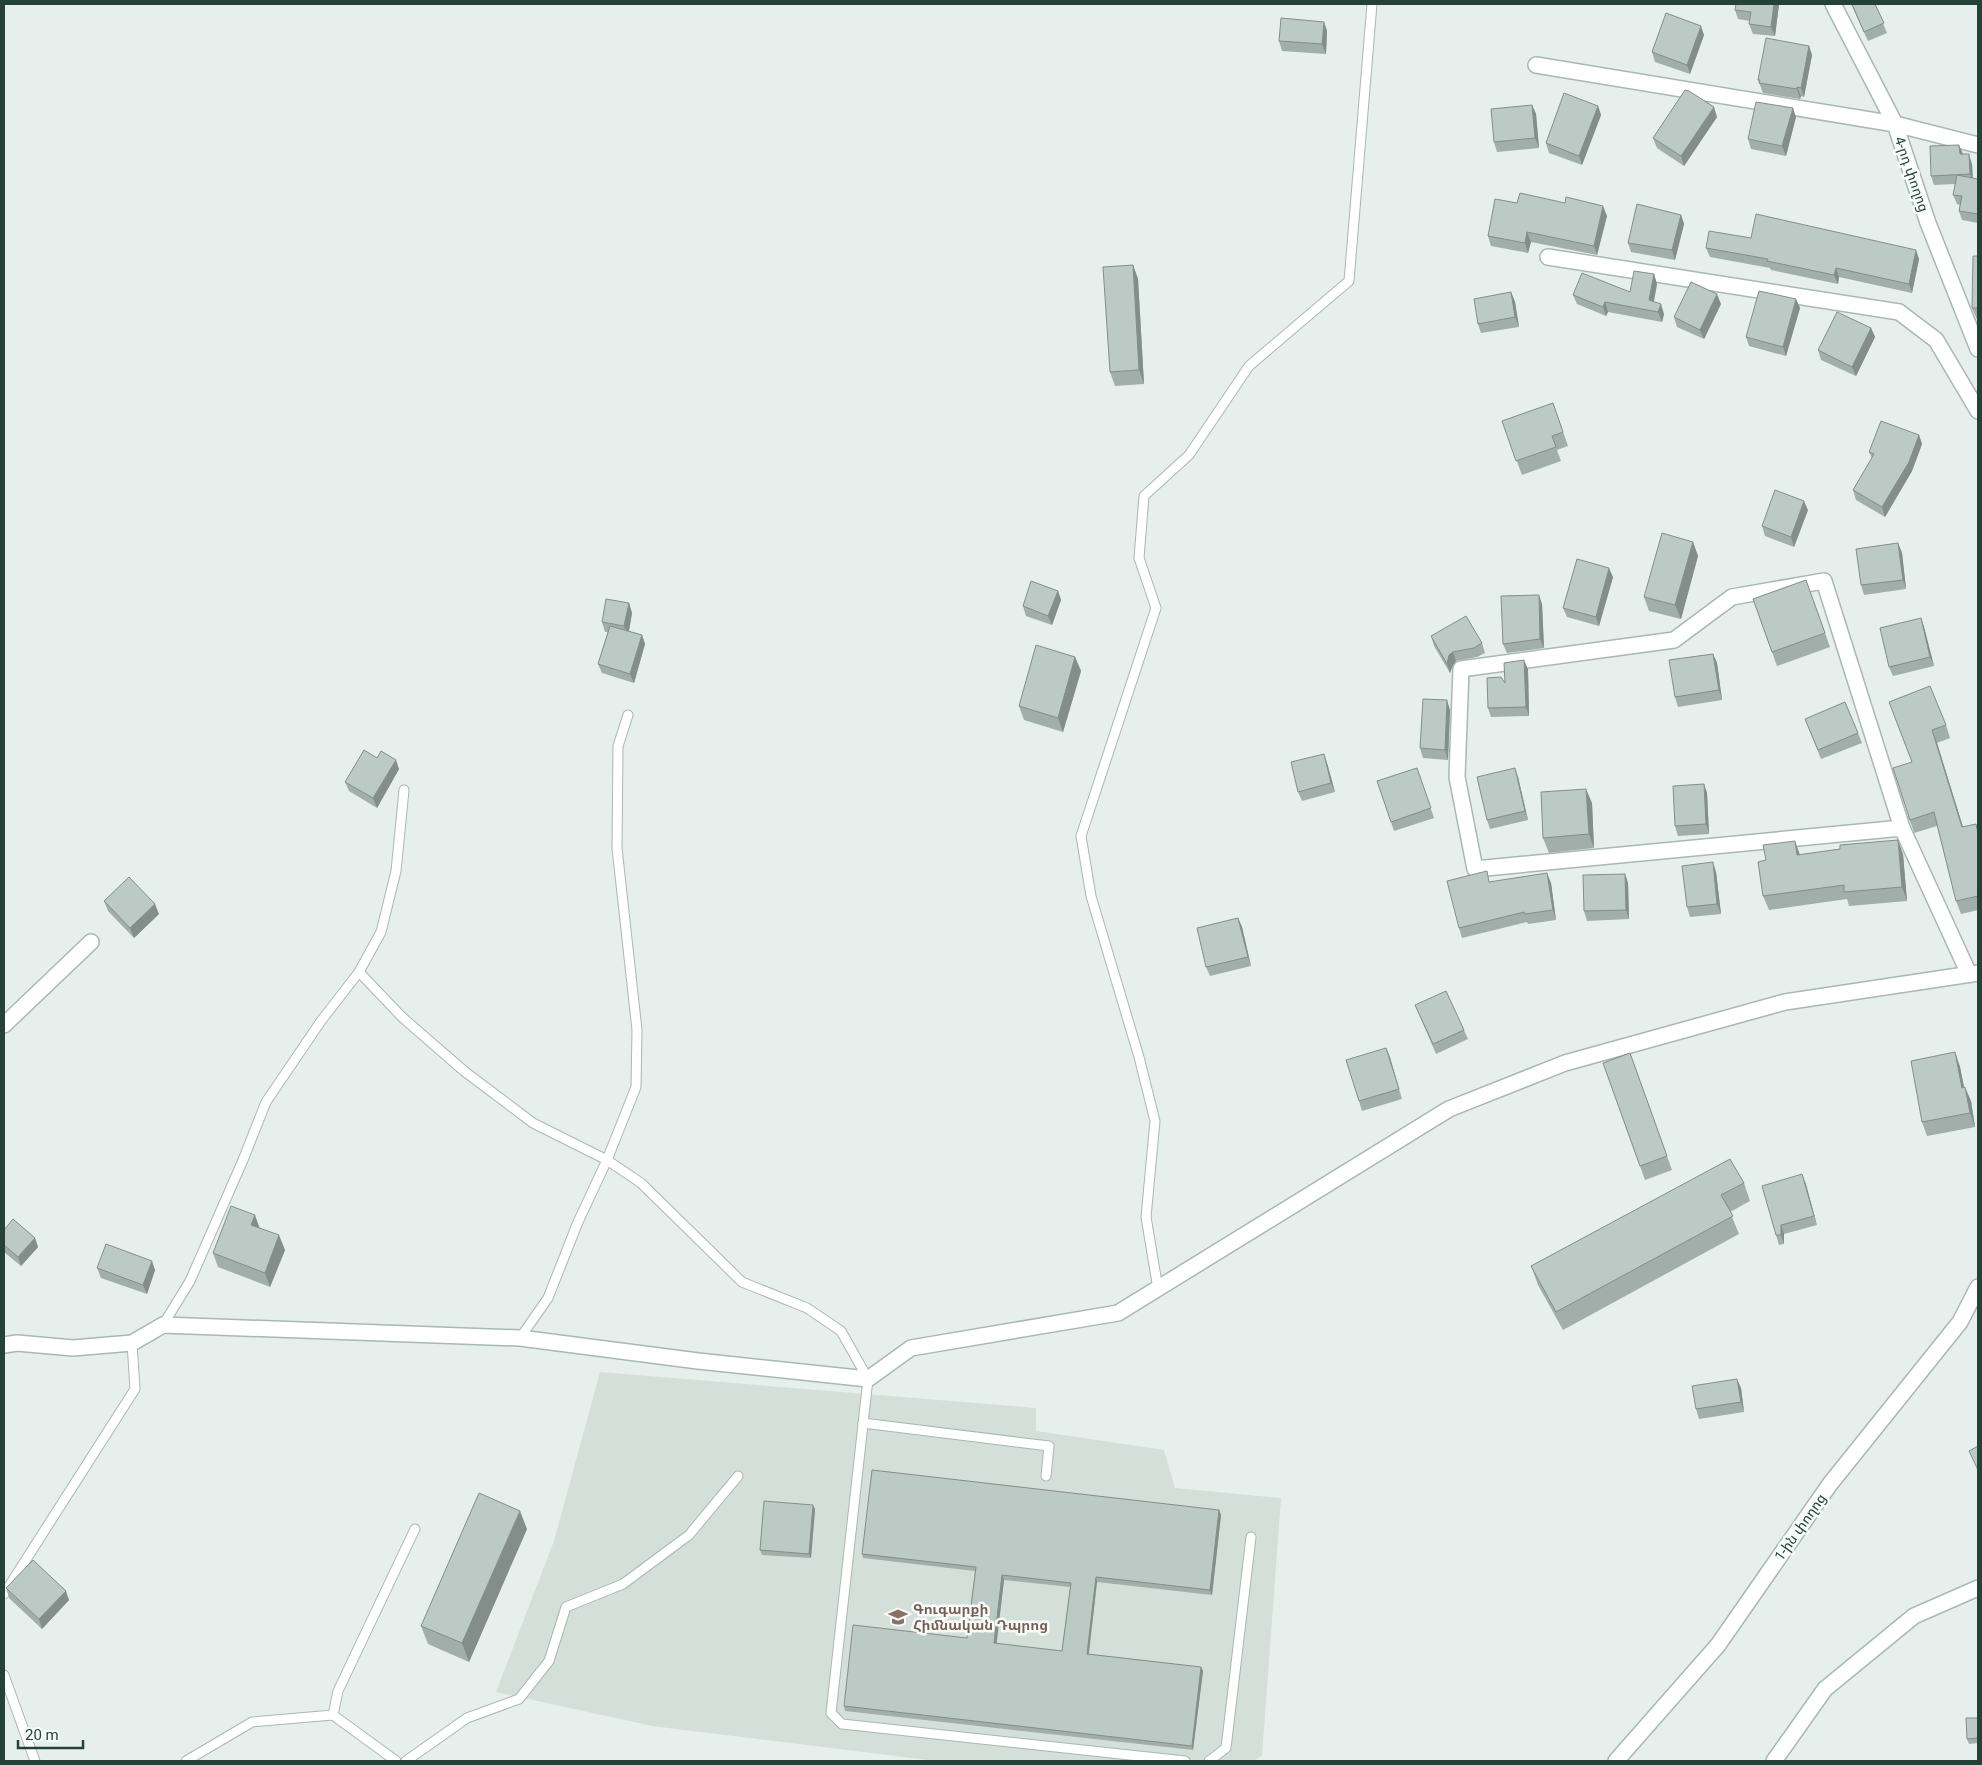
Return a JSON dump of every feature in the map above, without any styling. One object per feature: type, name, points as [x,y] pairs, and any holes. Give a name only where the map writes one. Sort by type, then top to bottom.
[{"type":"street","name":"4-րդ փողոց","points":[[1833,4],[1895,124],[1928,223],[1978,349]]},
{"type":"street","points":[[1536,65],[1895,124],[1978,145]]},
{"type":"street","points":[[1548,257],[1899,312],[1936,340],[1978,411]]},
{"type":"street","points":[[4,1345],[17,1343],[73,1348],[132,1343],[163,1326],[520,1338],[698,1361],[868,1379],[911,1348],[1118,1313],[1449,1109],[1566,1063],[1785,1002],[1974,973],[1902,828],[1824,581],[1732,597],[1674,640],[1461,669],[1457,777],[1475,869],[1902,828]]},
{"type":"street","points":[[4,1024],[91,942]]},
{"type":"street","name":"1-ին փողոց","points":[[1616,1761],[1718,1645],[1830,1484],[1960,1322],[1978,1287]]},
{"type":"street","points":[[1774,1761],[1826,1689],[1914,1616],[1978,1588]]},
{"type":"lane","points":[[1158,1289],[1146,1217],[1155,1121],[1140,1057],[1091,896],[1081,836],[1156,608],[1139,558],[1144,496],[1189,455],[1249,366],[1349,281],[1372,4]]},
{"type":"lane","points":[[520,1338],[548,1298],[578,1222],[607,1160],[636,1087],[637,1030],[617,848],[618,746],[628,715]]},
{"type":"lane","points":[[163,1326],[190,1282],[244,1160],[266,1102],[321,1021],[359,972],[381,932],[396,871],[404,790]]},
{"type":"lane","points":[[359,972],[402,1017],[464,1071],[534,1123],[607,1160],[641,1183],[742,1282],[807,1308],[841,1331],[868,1379],[831,1713],[842,1724],[1185,1761]]},
{"type":"lane","points":[[4,1594],[135,1389],[132,1343]]},
{"type":"lane","points":[[863,1423],[1049,1446],[1046,1476]]},
{"type":"lane","points":[[406,1761],[467,1718],[519,1699],[549,1661],[566,1607],[623,1584],[688,1535],[738,1476]]},
{"type":"lane","points":[[333,1715],[338,1691],[415,1530]]},
{"type":"lane","points":[[1209,1761],[1226,1748],[1251,1537]]},
{"type":"lane","points":[[4,1675],[35,1761]]},
{"type":"lane","points":[[186,1761],[252,1722],[333,1715],[396,1761]]},
{"type":"shaded area","name":"Գուգարքի Հիմնական Դպրոց","points":[[600,1372],[1036,1408],[1036,1431],[1164,1450],[1175,1488],[1281,1498],[1262,1756],[1253,1761],[936,1761],[652,1726],[496,1692],[554,1541]]},
{"type":"building","points":[[1736,4],[1774,4],[1771,27],[1749,24],[1751,12],[1735,10]]},
{"type":"building","points":[[1852,4],[1875,4],[1884,23],[1864,32]]},
{"type":"building","points":[[1666,13],[1701,26],[1687,65],[1652,52]]},
{"type":"building","points":[[1281,18],[1324,22],[1322,44],[1279,41]]},
{"type":"building","points":[[1766,38],[1809,46],[1801,88],[1759,83]]},
{"type":"building","points":[[1685,90],[1714,107],[1681,156],[1653,138]]},
{"type":"building","points":[[1564,93],[1598,106],[1579,156],[1546,143]]},
{"type":"building","points":[[1756,102],[1793,108],[1782,146],[1748,139]]},
{"type":"building","points":[[1532,105],[1535,138],[1494,142],[1491,109]]},
{"type":"building","points":[[1959,145],[1960,154],[1969,154],[1970,174],[1931,176],[1930,146]]},
{"type":"building","points":[[1957,175],[1978,179],[1978,214],[1959,211],[1962,196],[1953,195]]},
{"type":"building","points":[[1520,193],[1565,203],[1566,197],[1603,206],[1594,246],[1527,232],[1525,243],[1488,236],[1495,199],[1517,203]]},
{"type":"building","points":[[1637,204],[1681,215],[1672,250],[1628,243]]},
{"type":"building","points":[[1756,214],[1916,250],[1909,284],[1836,268],[1834,275],[1767,261],[1768,259],[1706,248],[1709,231],[1751,238]]},
{"type":"building","points":[[1973,256],[1978,256],[1978,308],[1972,308]]},
{"type":"building","points":[[1133,265],[1139,370],[1110,372],[1103,267]]},
{"type":"building","points":[[1634,271],[1654,274],[1649,300],[1661,304],[1658,312],[1605,302],[1603,307],[1573,295],[1582,273],[1630,292]]},
{"type":"building","points":[[1691,282],[1717,294],[1700,330],[1674,317]]},
{"type":"building","points":[[1759,291],[1796,299],[1783,347],[1746,337]]},
{"type":"building","points":[[1511,292],[1515,317],[1478,324],[1474,299]]},
{"type":"building","points":[[1837,312],[1871,328],[1852,367],[1818,350]]},
{"type":"building","points":[[1553,403],[1563,432],[1552,436],[1556,447],[1516,461],[1502,421]]},
{"type":"building","points":[[1881,421],[1919,435],[1909,462],[1882,507],[1853,490],[1874,454],[1869,452]]},
{"type":"building","points":[[1775,490],[1804,501],[1791,537],[1762,526]]},
{"type":"building","points":[[1662,533],[1693,542],[1675,605],[1644,597]]},
{"type":"building","points":[[1898,543],[1903,580],[1861,585],[1856,549]]},
{"type":"building","points":[[1577,559],[1609,568],[1596,617],[1563,608]]},
{"type":"building","points":[[1806,580],[1825,633],[1772,652],[1753,599]]},
{"type":"building","points":[[1031,581],[1058,591],[1048,616],[1023,606]]},
{"type":"building","points":[[1539,595],[1540,639],[1503,644],[1501,596]]},
{"type":"building","points":[[606,599],[629,603],[624,626],[602,622]]},
{"type":"building","points":[[1466,616],[1482,643],[1474,648],[1453,652],[1449,655],[1447,664],[1431,636]]},
{"type":"building","points":[[1921,618],[1930,657],[1889,667],[1880,628]]},
{"type":"building","points":[[610,626],[642,635],[630,674],[598,664]]},
{"type":"building","points":[[1036,645],[1075,657],[1058,718],[1019,706]]},
{"type":"building","points":[[1713,654],[1719,690],[1675,697],[1669,660]]},
{"type":"building","points":[[1524,660],[1526,707],[1488,708],[1487,678],[1501,677],[1505,683],[1504,663]]},
{"type":"building","points":[[1930,686],[1946,725],[1932,730],[1962,827],[1976,824],[1978,833],[1978,896],[1956,901],[1934,812],[1910,820],[1893,768],[1912,762],[1889,702]]},
{"type":"building","points":[[1423,699],[1447,700],[1445,750],[1420,748]]},
{"type":"building","points":[[1845,702],[1858,733],[1818,750],[1805,719]]},
{"type":"building","points":[[364,750],[377,758],[381,751],[396,760],[373,798],[345,782]]},
{"type":"building","points":[[1324,754],[1331,783],[1298,792],[1291,762]]},
{"type":"building","points":[[1417,768],[1431,808],[1391,822],[1377,781]]},
{"type":"building","points":[[1515,768],[1525,811],[1487,820],[1477,777]]},
{"type":"building","points":[[1704,784],[1706,824],[1675,826],[1673,786]]},
{"type":"building","points":[[1586,789],[1589,834],[1543,838],[1541,792]]},
{"type":"building","points":[[1898,840],[1902,887],[1844,892],[1844,885],[1763,896],[1758,862],[1766,860],[1763,845],[1795,841],[1797,855],[1840,849],[1840,845]]},
{"type":"building","points":[[1713,862],[1717,904],[1687,907],[1682,866]]},
{"type":"building","points":[[1487,871],[1489,882],[1547,873],[1553,910],[1525,914],[1524,912],[1459,928],[1447,881]]},
{"type":"building","points":[[1625,874],[1626,910],[1584,911],[1583,875]]},
{"type":"building","points":[[129,877],[155,904],[130,928],[104,901]]},
{"type":"building","points":[[1238,918],[1248,957],[1206,967],[1197,928]]},
{"type":"building","points":[[1446,991],[1464,1030],[1433,1044],[1415,1005]]},
{"type":"building","points":[[1386,1048],[1399,1089],[1359,1101],[1346,1060]]},
{"type":"building","points":[[1955,1052],[1962,1088],[1965,1087],[1970,1113],[1922,1122],[1911,1061]]},
{"type":"building","points":[[1630,1053],[1667,1156],[1640,1166],[1603,1063]]},
{"type":"building","points":[[1730,1159],[1744,1183],[1721,1195],[1733,1216],[1556,1312],[1531,1266]]},
{"type":"building","points":[[1802,1174],[1814,1216],[1781,1225],[1781,1235],[1776,1235],[1762,1186]]},
{"type":"building","points":[[231,1206],[255,1215],[251,1225],[279,1235],[265,1273],[213,1253]]},
{"type":"building","points":[[13,1219],[35,1238],[18,1257],[4,1245],[4,1230]]},
{"type":"building","points":[[106,1244],[152,1261],[143,1285],[97,1268]]},
{"type":"building","points":[[1737,1379],[1741,1402],[1696,1409],[1692,1386]]},
{"type":"building","points":[[1978,1446],[1978,1470],[1969,1451]]},
{"type":"building","points":[[872,1470],[1219,1510],[1210,1590],[1096,1577],[1087,1654],[1201,1667],[1192,1746],[844,1706],[853,1625],[967,1638],[976,1567],[862,1554]],"holes":[[[1002,1575],[1071,1583],[1062,1651],[994,1643]]]},
{"type":"building","points":[[479,1493],[520,1511],[462,1643],[421,1626]]},
{"type":"building","points":[[764,1501],[813,1505],[809,1554],[760,1550]]},
{"type":"building","points":[[33,1560],[66,1591],[39,1619],[6,1588]]},
{"type":"building","points":[[1966,1718],[1978,1718],[1978,1738],[1967,1739]]},
{"type":"place","name":"Գուգարքի Հիմնական Դպրոց","points":[[898,1617]]}]
